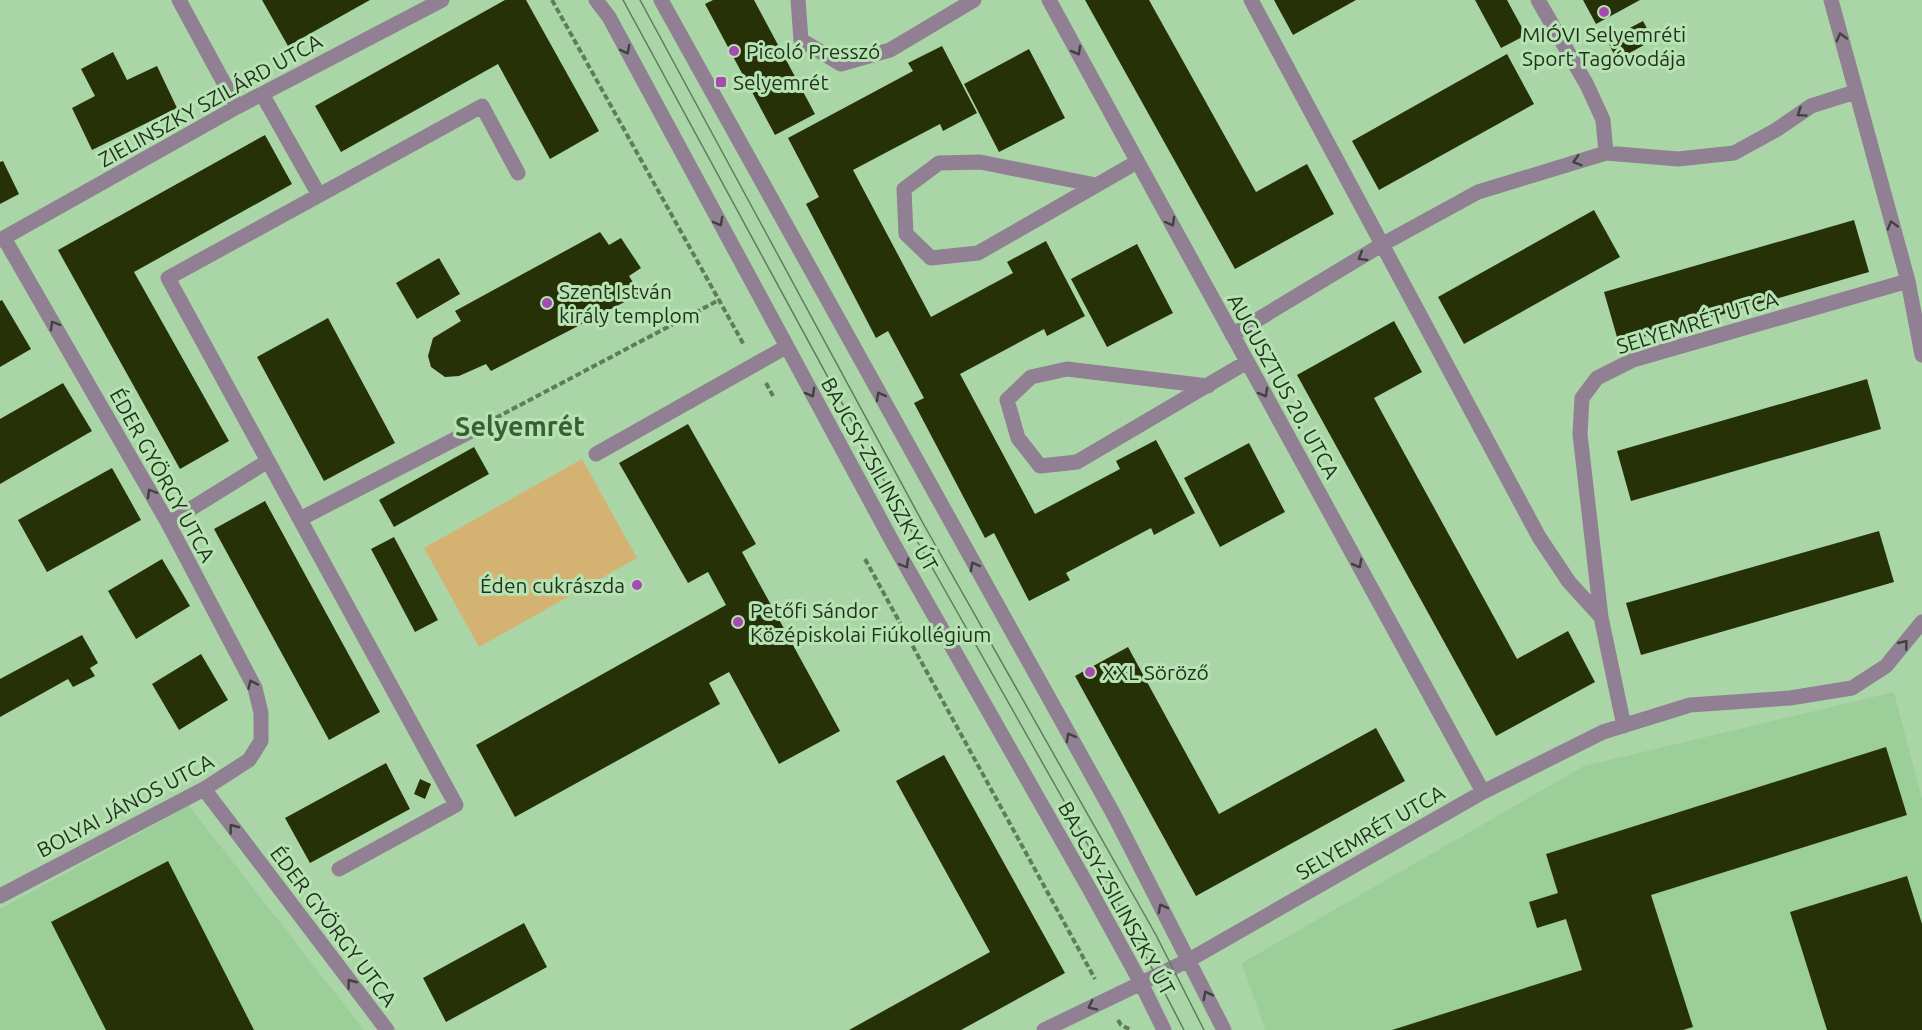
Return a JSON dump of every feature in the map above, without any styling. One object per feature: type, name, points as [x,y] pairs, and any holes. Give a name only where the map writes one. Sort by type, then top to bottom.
[{"type":"street","points":[[179,0],[237,107]]},
{"type":"street","name":"ZIELINSZKY SZILÁRD UTCA","points":[[2,239],[237,107],[442,0]]},
{"type":"street","name":"BAJCSY-ZSILINSZKY ÚT","points":[[596,0],[609,17],[893,543],[1085,880],[1164,1030]]},
{"type":"street","name":"BAJCSY-ZSILINSZKY ÚT","points":[[661,0],[1114,815],[1224,1030]]},
{"type":"street","points":[[798,0],[801,40],[841,64],[890,50],[974,0]]},
{"type":"street","name":"AUGUSZTUS 20. UTCA","points":[[1049,0],[1483,792]]},
{"type":"street","points":[[1251,0],[1539,537],[1569,582],[1601,617]]},
{"type":"street","points":[[1538,0],[1587,85],[1603,120],[1606,153]]},
{"type":"street","points":[[1831,0],[1908,281],[1922,355]]},
{"type":"street","points":[[1232,335],[1383,244],[1478,192],[1606,153],[1678,159],[1734,153],[1776,130],[1811,106],[1855,92]]},
{"type":"street","points":[[262,94],[319,195]]},
{"type":"street","points":[[339,869],[456,805],[168,278],[482,106],[518,173]]},
{"type":"street","points":[[1096,185],[980,162],[939,163],[903,189],[906,234],[931,258],[978,253],[1137,162]]},
{"type":"street","name":"ÉDER GYÖRGY UTCA","points":[[2,239],[168,523],[255,688],[261,713],[261,741]]},
{"type":"street","name":"SELYEMRÉT UTCA","points":[[1624,726],[1601,617],[1580,434],[1582,398],[1597,378],[1633,360],[1908,281]]},
{"type":"street","points":[[596,454],[786,347]]},
{"type":"street","points":[[1208,386],[1067,369],[1031,377],[1007,400],[1018,438],[1040,466],[1077,462],[1208,386],[1247,362]]},
{"type":"street","points":[[300,519],[469,432]]},
{"type":"street","points":[[168,523],[268,461]]},
{"type":"street","name":"SELYEMRÉT UTCA","points":[[1044,1030],[1189,960],[1483,792],[1603,732],[1690,705],[1790,698],[1852,688],[1886,666],[1922,621]]},
{"type":"street","name":"BOLYAI JÁNOS UTCA","points":[[0,896],[204,789],[249,760],[261,741]]},
{"type":"street","name":"ÉDER GYÖRGY UTCA","points":[[204,789],[387,1030]]},
{"type":"path","points":[[552,0],[772,396]]},
{"type":"path","points":[[469,432],[719,300]]},
{"type":"path","points":[[865,559],[1121,1025],[1131,1030]]},
{"type":"shaded area","points":[[582,459],[637,558],[479,647],[424,548]]},
{"type":"shaded area","points":[[1894,692],[1922,799],[1922,1030],[1265,1030],[1242,963],[1584,766]]},
{"type":"shaded area","points":[[189,806],[364,1030],[0,1030],[0,909]]},
{"type":"building","points":[[262,0],[370,0],[288,46]]},
{"type":"building","points":[[505,0],[526,0],[599,131],[550,159],[498,64],[341,152],[315,106]]},
{"type":"building","points":[[713,0],[754,0],[815,114],[775,135],[705,4]]},
{"type":"building","points":[[1085,0],[1149,0],[1256,192],[1307,164],[1334,214],[1235,269]]},
{"type":"building","points":[[1274,0],[1356,0],[1293,35]]},
{"type":"building","points":[[1475,0],[1507,0],[1526,35],[1501,48]]},
{"type":"building","name":"MIÓVI Selyemréti Sport Tagóvodája","points":[[1583,0],[1640,0],[1596,24]]},
{"type":"building","points":[[1643,21],[1653,40],[1617,60],[1607,40]]},
{"type":"building","points":[[942,46],[977,113],[943,131],[940,124],[853,170],[931,317],[1013,273],[1007,262],[1046,241],[1085,316],[1047,336],[1044,329],[960,374],[1035,514],[1120,469],[1116,461],[1156,440],[1195,513],[1154,535],[1151,528],[1066,573],[1070,580],[1029,601],[994,533],[985,538],[914,403],[924,398],[888,331],[876,338],[806,204],[819,197],[788,138],[913,71],[908,63]]},
{"type":"building","points":[[1029,49],[1065,118],[999,152],[964,84]]},
{"type":"building","points":[[113,52],[127,80],[157,66],[177,108],[92,150],[72,108],[95,96],[81,69]]},
{"type":"building","points":[[1507,54],[1534,104],[1379,190],[1352,141]]},
{"type":"building","points":[[265,135],[292,184],[134,272],[229,441],[180,469],[58,250]]},
{"type":"building","points":[[3,161],[19,194],[0,204],[0,162]]},
{"type":"building","points":[[1594,210],[1620,257],[1464,344],[1438,297]]},
{"type":"building","points":[[1854,220],[1869,272],[1619,344],[1604,292]]},
{"type":"building","name":"Szent István király templom","points":[[600,232],[609,245],[621,238],[641,268],[629,276],[640,294],[491,371],[486,364],[459,376],[445,377],[431,367],[428,356],[433,338],[461,321],[455,311]]},
{"type":"building","points":[[1137,244],[1173,313],[1107,347],[1071,279]]},
{"type":"building","points":[[439,258],[460,294],[417,319],[396,283]]},
{"type":"building","points":[[2,300],[31,349],[0,367],[0,301]]},
{"type":"building","points":[[328,318],[395,443],[324,481],[257,357]]},
{"type":"building","points":[[1394,321],[1422,372],[1374,398],[1517,659],[1568,631],[1595,682],[1496,736],[1297,375]]},
{"type":"building","points":[[1867,379],[1881,429],[1631,501],[1617,451]]},
{"type":"building","points":[[63,383],[92,431],[0,484],[0,419]]},
{"type":"building","name":"Petőfi Sándor Középiskolai Fiúkollégium","points":[[688,424],[756,544],[742,552],[840,731],[779,764],[729,672],[709,683],[720,704],[515,817],[476,745],[726,605],[708,572],[688,583],[619,463]]},
{"type":"building","points":[[1249,443],[1285,512],[1220,547],[1184,478]]},
{"type":"building","points":[[474,447],[489,474],[394,527],[379,500]]},
{"type":"building","points":[[112,468],[141,520],[47,572],[18,520]]},
{"type":"building","points":[[265,501],[380,712],[329,740],[214,529]]},
{"type":"building","points":[[1879,531],[1894,582],[1641,655],[1626,603]]},
{"type":"building","points":[[394,537],[438,620],[415,632],[371,549]]},
{"type":"building","points":[[162,559],[190,606],[136,639],[108,591]]},
{"type":"building","points":[[82,635],[98,663],[90,668],[95,676],[73,687],[68,679],[0,717],[0,679]]},
{"type":"building","points":[[1128,647],[1219,814],[1376,728],[1405,781],[1196,896],[1075,676]]},
{"type":"building","points":[[201,654],[228,700],[179,730],[152,684]]},
{"type":"building","points":[[1886,747],[1907,815],[1651,895],[1693,1027],[1683,1030],[1392,1030],[1582,970],[1566,919],[1537,928],[1529,902],[1558,893],[1546,854]]},
{"type":"building","points":[[944,755],[1065,973],[961,1030],[849,1030],[990,952],[896,781]]},
{"type":"building","points":[[386,763],[410,809],[310,863],[285,818]]},
{"type":"building","points":[[420,779],[431,784],[425,799],[414,794]]},
{"type":"building","points":[[168,861],[254,1030],[106,1030],[51,922]]},
{"type":"building","points":[[1907,876],[1922,924],[1922,1030],[1827,1030],[1790,912]]},
{"type":"building","points":[[524,923],[547,967],[446,1022],[423,978]]},
{"type":"tram line","points":[[623,0],[912,532],[1077,824],[1184,1030]]},
{"type":"tram line","points":[[640,0],[924,525],[1156,935],[1204,1030]]},
{"type":"place","name":"MIÓVI Selyemréti Sport Tagóvodája","points":[[1604,12]]},
{"type":"place","name":"Picoló Presszó","points":[[734,51]]},
{"type":"place","name":"Selyemrét","points":[[721,82]]},
{"type":"place","name":"Szent István király templom","points":[[547,303]]},
{"type":"place","name":"Éden cukrászda","points":[[637,585]]},
{"type":"place","name":"Petőfi Sándor Középiskolai Fiúkollégium","points":[[738,622]]},
{"type":"place","name":"XXL Söröző","points":[[1090,672]]},
{"type":"district","name":"Selyemrét","points":[[520,426]]}]
